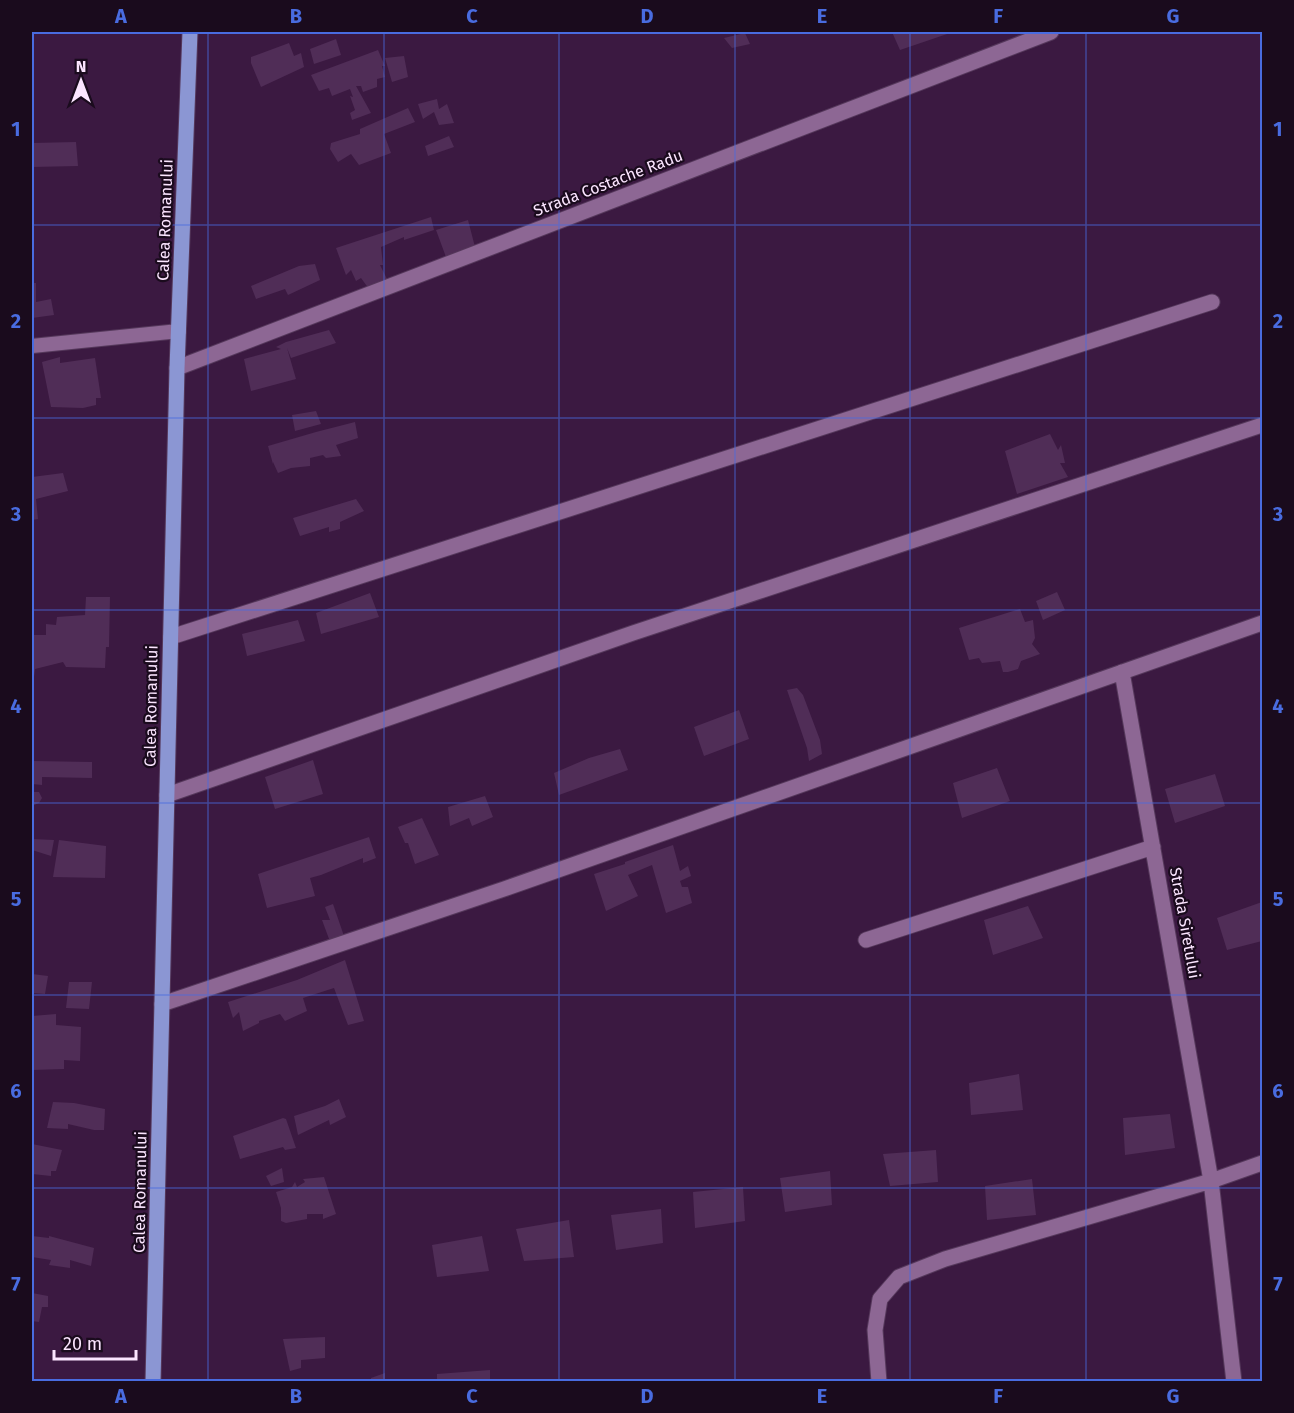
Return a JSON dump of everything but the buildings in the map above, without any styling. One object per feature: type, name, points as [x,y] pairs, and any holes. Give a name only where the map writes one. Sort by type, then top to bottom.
[{"type":"main road","name":"Calea Romanului","points":[[153,1382],[177,368],[190,32]]},
{"type":"street","name":"Strada Costache Radu","points":[[177,368],[1051,32]]},
{"type":"street","points":[[171,637],[1212,302]]},
{"type":"street","points":[[167,795],[633,633],[1263,425]]},
{"type":"street","points":[[162,1004],[504,889],[1263,623]]},
{"type":"street","name":"Strada Siretului","points":[[1122,672],[1211,1181],[1234,1382]]},
{"type":"street","points":[[866,940],[1153,847]]},
{"type":"street","points":[[879,1382],[875,1330],[880,1299],[899,1277],[945,1259],[1211,1181],[1263,1163]]},
{"type":"lane","points":[[32,346],[178,332]]}]
